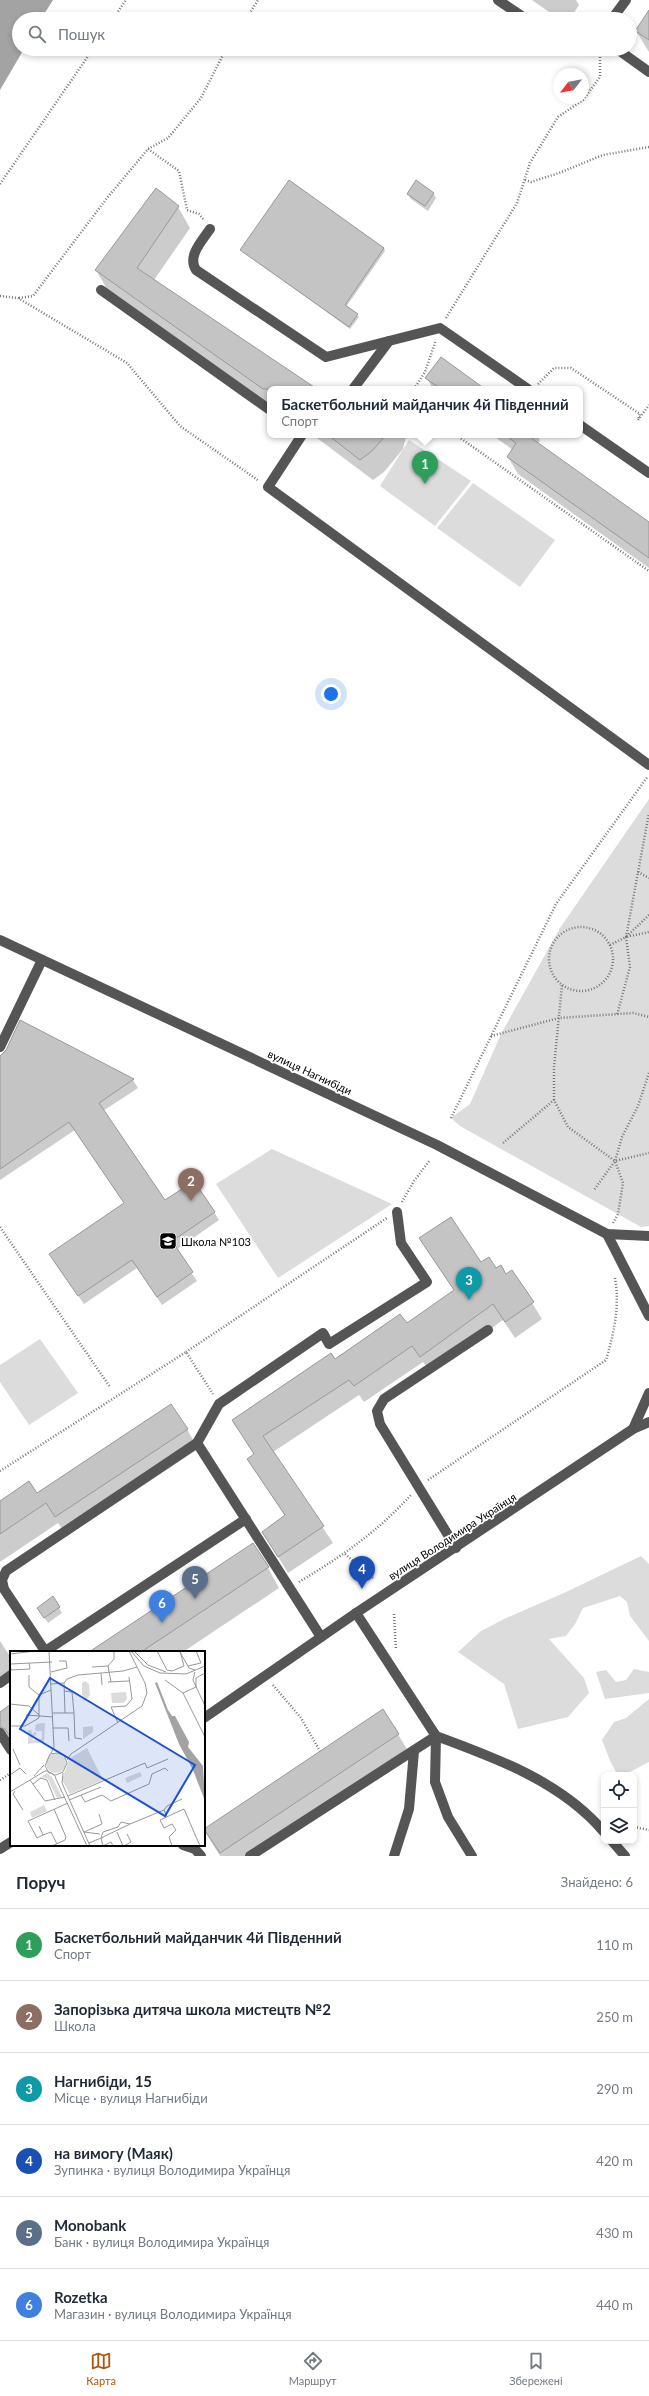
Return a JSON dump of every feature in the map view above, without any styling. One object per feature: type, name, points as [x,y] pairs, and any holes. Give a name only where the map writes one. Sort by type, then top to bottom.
[{"type":"street","points":[[498,0],[516,12]]},
{"type":"street","points":[[617,12],[626,0]]},
{"type":"street","points":[[627,56],[649,72]]},
{"type":"street","points":[[210,229],[192,257],[192,264],[196,270],[326,357],[440,328],[524,386]]},
{"type":"street","points":[[101,290],[267,408]]},
{"type":"street","points":[[355,386],[389,341]]},
{"type":"street","points":[[583,427],[649,474]]},
{"type":"street","points":[[300,438],[268,487],[649,765]]},
{"type":"street","name":"вулиця Нагнибіди","points":[[0,940],[437,1145],[607,1234],[649,1236]]},
{"type":"street","points":[[0,1047],[42,960]]},
{"type":"street","points":[[43,1651],[4,1589],[2,1580],[6,1571],[197,1443],[219,1404],[323,1333],[329,1344],[426,1282],[401,1243],[397,1212]]},
{"type":"street","points":[[607,1234],[649,1316]]},
{"type":"street","points":[[456,1548],[380,1424],[377,1411],[384,1399],[488,1330]]},
{"type":"street","points":[[633,1430],[649,1393]]},
{"type":"street","name":"вулиця Володимира Українця","points":[[205,1717],[356,1613],[633,1430],[649,1422]]},
{"type":"street","points":[[197,1443],[321,1637]]},
{"type":"street","points":[[46,1651],[246,1519]]},
{"type":"street","points":[[356,1613],[436,1736],[435,1782],[448,1817],[472,1856]]},
{"type":"street","points":[[0,1683],[10,1676]]},
{"type":"street","points":[[0,1734],[10,1749]]},
{"type":"street","points":[[250,1856],[436,1736]]},
{"type":"street","points":[[436,1736],[478,1751],[541,1780],[594,1820],[601,1828]]},
{"type":"street","points":[[394,1856],[409,1809],[414,1751]]},
{"type":"street","points":[[0,1849],[10,1843]]},
{"type":"street","points":[[615,1844],[625,1856]]},
{"type":"street","points":[[186,1846],[195,1849],[201,1856]]},
{"type":"path","points":[[118,12],[126,0]]},
{"type":"path","points":[[250,12],[258,0]]},
{"type":"path","points":[[0,184],[88,56]]},
{"type":"path","points":[[0,296],[18,298],[33,296],[107,198],[148,149],[168,138],[201,98],[222,56]]},
{"type":"path","points":[[416,386],[425,372],[440,328],[517,203],[530,163],[558,117],[583,100],[600,77],[600,56]]},
{"type":"path","points":[[525,180],[531,182],[559,173],[603,154],[649,147]]},
{"type":"path","points":[[148,149],[179,171],[187,210],[199,214],[210,229]]},
{"type":"path","points":[[18,298],[127,363],[180,426],[268,487]]},
{"type":"path","points":[[537,386],[554,368],[571,368],[640,414],[638,420],[649,405]]},
{"type":"path","points":[[460,438],[649,571]]},
{"type":"path","points":[[451,1118],[556,904],[649,774]]},
{"type":"path","points":[[617,1015],[630,967],[626,937],[648,827],[649,813]]},
{"type":"path","points":[[638,872],[649,878]]},
{"type":"path","points":[[626,937],[649,915]]},
{"type":"path","points":[[585,927],[604,936],[610,945],[613,955],[609,976],[602,984],[593,989],[582,991],[572,990],[562,985],[550,968],[549,958],[551,948],[565,932],[585,927]]},
{"type":"path","points":[[610,945],[626,937],[649,932]]},
{"type":"path","points":[[562,985],[554,1067],[554,1100],[568,1127],[614,1161],[623,1183],[618,1214],[607,1234]]},
{"type":"path","points":[[491,1036],[559,1018],[633,1013],[649,1017]]},
{"type":"path","points":[[594,1190],[614,1161],[622,1137],[638,1106],[649,1073]]},
{"type":"path","points":[[503,1143],[554,1100]]},
{"type":"path","points":[[614,1161],[649,1153]]},
{"type":"path","points":[[0,1471],[186,1352],[397,1212],[414,1181],[430,1160]]},
{"type":"path","points":[[0,1227],[110,1387]]},
{"type":"path","points":[[290,1588],[344,1554],[386,1522],[419,1486],[606,1360],[613,1336],[618,1298],[614,1276]]},
{"type":"path","points":[[186,1352],[219,1404]]},
{"type":"path","points":[[344,1554],[374,1578]]},
{"type":"path","points":[[394,1614],[395,1648],[399,1655]]},
{"type":"path","points":[[265,1675],[301,1718],[320,1751]]},
{"type":"path","points":[[0,1780],[10,1774]]},
{"type":"path","points":[[637,1828],[649,1830]]},
{"type":"shaded area","points":[[0,0],[53,0],[45,12],[12,12],[12,56],[20,56],[0,90]]},
{"type":"shaded area","points":[[409,440],[471,481],[435,526],[380,486]]},
{"type":"shaded area","points":[[473,483],[555,540],[520,587],[437,528]]},
{"type":"shaded area","points":[[649,799],[649,1226],[641,1227],[460,1126],[451,1118],[470,1104],[501,1034],[560,928]]},
{"type":"shaded area","points":[[272,1149],[392,1204],[278,1278],[216,1184]]},
{"type":"shaded area","points":[[40,1339],[78,1393],[29,1425],[0,1382],[0,1365]]},
{"type":"shaded area","points":[[641,1556],[649,1564],[649,1641],[630,1616],[627,1602],[620,1596],[583,1608],[575,1624],[566,1636],[549,1639],[584,1678],[589,1693],[568,1717],[518,1729],[504,1684],[458,1652],[481,1631]]},
{"type":"shaded area","points":[[634,1669],[649,1672],[649,1693],[605,1699],[596,1672],[606,1670],[616,1682],[626,1680]]},
{"type":"shaded area","points":[[649,1699],[649,1762],[630,1772],[616,1772],[602,1740],[614,1722],[626,1718]]},
{"type":"building","points":[[649,10],[649,40],[637,32],[637,28]]},
{"type":"building","points":[[289,180],[384,248],[345,305],[358,314],[349,327],[240,250]]},
{"type":"building","points":[[416,180],[434,193],[425,206],[407,194]]},
{"type":"building","points":[[156,188],[179,206],[137,268],[313,386],[267,386],[267,389],[263,389],[95,270]]},
{"type":"building","points":[[441,357],[481,386],[437,386],[425,378]]},
{"type":"building","points":[[332,438],[383,438],[372,451],[360,460]]},
{"type":"building","points":[[509,438],[531,438],[649,522],[649,558],[507,457],[516,443]]},
{"type":"building","points":[[20,1020],[134,1079],[99,1103],[165,1200],[194,1181],[215,1212],[172,1241],[193,1272],[157,1297],[132,1260],[78,1296],[49,1254],[124,1203],[69,1122],[0,1169],[0,1056],[6,1050]]},
{"type":"building","points":[[451,1217],[481,1262],[489,1257],[496,1268],[501,1265],[506,1274],[512,1270],[534,1302],[505,1322],[493,1304],[420,1357],[412,1346],[354,1386],[349,1380],[263,1436],[324,1526],[278,1557],[262,1532],[285,1515],[247,1459],[254,1454],[232,1420],[331,1353],[335,1359],[400,1314],[407,1323],[454,1290],[419,1238]]},
{"type":"building","points":[[171,1404],[188,1429],[55,1517],[46,1503],[0,1534],[0,1501],[29,1481],[37,1493]]},
{"type":"building","points":[[253,1543],[269,1567],[143,1651],[91,1651]]},
{"type":"building","points":[[53,1596],[60,1607],[44,1618],[37,1608]]},
{"type":"building","points":[[10,1705],[10,1736],[5,1729],[0,1727],[0,1712]]},
{"type":"building","points":[[383,1709],[399,1734],[220,1853],[205,1828]]},
{"type":"place","name":"Баскетбольний майданчик 4й Південний","points":[[425,484]]},
{"type":"place","name":"Запорізька дитяча школа мистецтв №2","points":[[191,1201]]},
{"type":"place","name":"Школа №103","points":[[168,1241]]},
{"type":"place","name":"Нагнибіди, 15","points":[[469,1300]]},
{"type":"place","name":"на вимогу (Маяк)","points":[[362,1589]]},
{"type":"place","name":"Monobank","points":[[195,1599]]},
{"type":"place","name":"Rozetka","points":[[162,1623]]}]
